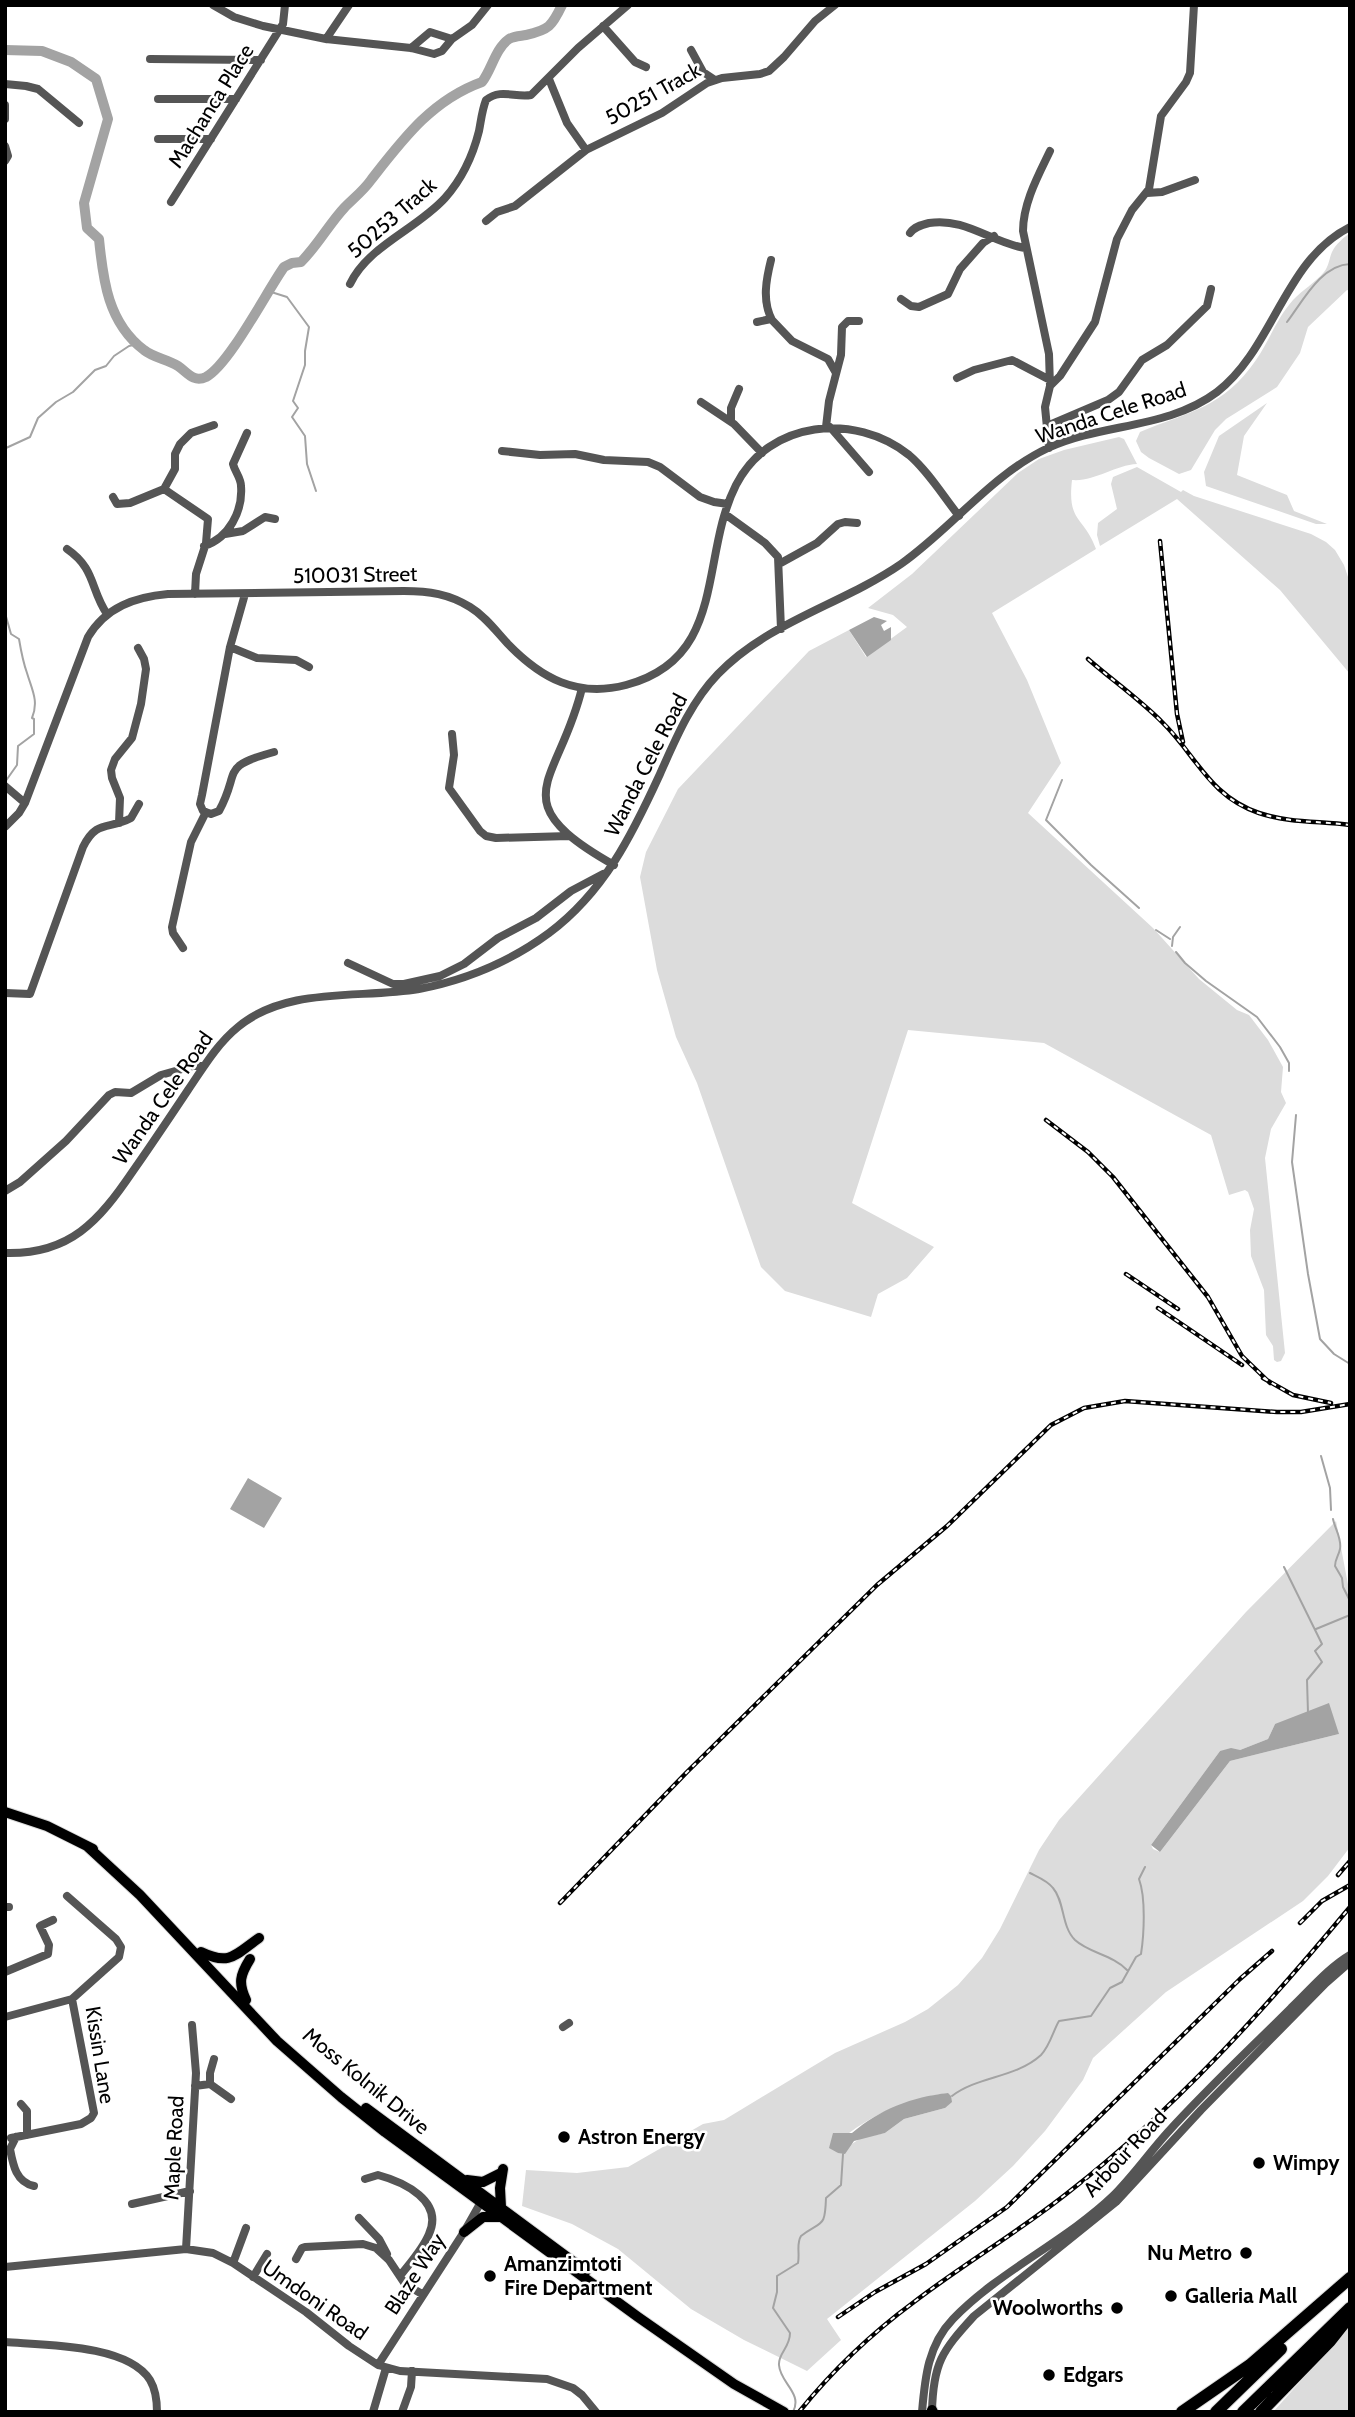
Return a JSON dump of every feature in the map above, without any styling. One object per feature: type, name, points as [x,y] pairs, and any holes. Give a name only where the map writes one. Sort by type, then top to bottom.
[{"type":"highway","points":[[1182,2412],[1251,2365],[1350,2279]]},
{"type":"highway","points":[[1216,2412],[1350,2279]]},
{"type":"highway","points":[[1244,2412],[1350,2308]]},
{"type":"highway","points":[[1261,2412],[1350,2316]]},
{"type":"main road","name":"Moss Kolnik Drive","points":[[5,1812],[47,1826],[95,1850],[128,1877],[280,2036],[328,2079],[644,2320],[734,2384],[782,2411]]},
{"type":"main road","name":"Moss Kolnik Drive","points":[[87,1846],[133,1888],[277,2041],[385,2132],[481,2202],[502,2212]]},
{"type":"main road","points":[[201,1952],[218,1960],[226,1959],[258,1938]]},
{"type":"main road","points":[[246,2000],[239,1981],[250,1959]]},
{"type":"main road","points":[[461,2178],[483,2182],[502,2171],[502,2212],[483,2217],[464,2232]]},
{"type":"street","points":[[213,5],[242,20],[280,29],[326,39],[411,48],[433,54],[442,51],[452,39],[472,25],[488,5]]},
{"type":"street","name":"Machanca Place","points":[[171,202],[280,29],[284,21],[285,5]]},
{"type":"street","points":[[326,39],[349,5]]},
{"type":"street","points":[[586,150],[567,123],[549,79],[566,59],[628,5]]},
{"type":"street","name":"50251 Track","points":[[486,221],[497,212],[516,205],[586,150],[662,113],[715,80],[768,71],[815,21],[835,5]]},
{"type":"street","points":[[1050,383],[1060,376],[1095,322],[1102,304],[1117,239],[1132,210],[1147,192],[1152,179],[1161,116],[1190,73],[1194,5]]},
{"type":"street","points":[[603,26],[635,62],[646,67]]},
{"type":"street","points":[[411,48],[430,32],[452,39]]},
{"type":"street","points":[[691,50],[703,72],[715,80]]},
{"type":"street","points":[[150,60],[261,60]]},
{"type":"street","name":"50253 Track","points":[[350,284],[354,275],[368,260],[424,218],[451,191],[473,149],[486,100],[505,93],[528,96],[549,79]]},
{"type":"street","points":[[5,84],[38,89],[79,123]]},
{"type":"street","points":[[5,95],[15,86]]},
{"type":"street","points":[[158,99],[236,99]]},
{"type":"street","points":[[5,105],[5,119]]},
{"type":"street","points":[[158,139],[211,139]]},
{"type":"street","points":[[5,146],[8,156],[5,161]]},
{"type":"street","points":[[1049,448],[1045,407],[1050,383],[1049,354],[1025,248],[1023,219],[1031,191],[1050,151]]},
{"type":"street","points":[[1147,192],[1162,192],[1195,180]]},
{"type":"street","name":"Wanda Cele Road","points":[[5,1253],[29,1252],[51,1247],[75,1237],[94,1223],[126,1183],[204,1066],[236,1029],[269,1009],[297,1001],[419,989],[457,979],[495,965],[560,924],[590,894],[612,864],[632,832],[694,705],[715,677],[733,660],[781,629],[899,565],[1011,471],[1049,448],[1173,414],[1196,405],[1220,390],[1250,357],[1310,260],[1347,228],[1350,221]]},
{"type":"street","points":[[910,233],[923,224],[944,222],[971,228],[1025,248]]},
{"type":"street","points":[[901,299],[915,308],[948,294],[960,269],[983,243],[994,236]]},
{"type":"street","points":[[771,260],[766,299],[767,311],[772,320],[792,341],[828,359],[836,373]]},
{"type":"street","points":[[1047,426],[1108,400],[1119,392],[1142,360],[1167,345],[1207,306],[1211,289]]},
{"type":"street","points":[[859,321],[852,319],[843,325],[841,355],[828,427],[869,472]]},
{"type":"street","points":[[757,322],[772,320]]},
{"type":"street","points":[[957,378],[974,370],[1012,360],[1050,383]]},
{"type":"street","points":[[731,421],[731,408],[739,389]]},
{"type":"street","points":[[701,402],[731,421],[762,453]]},
{"type":"street","points":[[113,497],[117,503],[125,504],[164,489],[175,469],[174,454],[180,444],[191,433],[214,425]]},
{"type":"street","name":"510031 Street","points":[[5,827],[25,803],[94,626],[107,614],[132,600],[150,596],[195,594],[404,591],[439,593],[480,614],[536,670],[555,680],[582,688],[608,688],[641,680],[662,669],[694,635],[704,612],[728,504],[742,475],[773,445],[798,433],[828,427],[845,427],[873,434],[909,455],[959,516]]},
{"type":"street","points":[[225,534],[239,507],[241,483],[233,464],[247,433]]},
{"type":"street","points":[[502,451],[575,454],[604,460],[642,461],[660,467],[700,497],[728,504]]},
{"type":"street","points":[[164,489],[208,519],[197,569],[195,594]]},
{"type":"street","points":[[725,514],[765,543],[776,555],[779,564],[781,629]]},
{"type":"street","points":[[204,546],[225,534],[243,531],[264,518],[275,519]]},
{"type":"street","points":[[779,564],[817,543],[838,524],[857,523]]},
{"type":"street","points":[[67,550],[79,558],[87,570],[107,614]]},
{"type":"street","points":[[245,594],[230,647],[201,808],[211,814],[219,811],[231,777],[239,765],[274,752]]},
{"type":"street","points":[[230,647],[257,659],[296,660],[309,667]]},
{"type":"street","points":[[119,822],[120,798],[111,769],[132,738],[141,704],[146,669],[138,648]]},
{"type":"street","points":[[348,963],[393,984],[404,984],[454,971],[498,938],[536,918],[571,891],[595,880],[612,864],[569,836],[550,816],[544,793],[582,688]]},
{"type":"street","points":[[452,734],[454,755],[450,790],[486,835],[525,839],[569,836]]},
{"type":"street","points":[[5,786],[25,803]]},
{"type":"street","points":[[5,993],[30,994],[83,847],[91,833],[106,824],[134,816],[139,804]]},
{"type":"street","points":[[183,948],[172,927],[191,842],[206,812]]},
{"type":"street","points":[[5,1191],[30,1173],[112,1093],[131,1093],[161,1075],[193,1066],[204,1066]]},
{"type":"street","points":[[5,2017],[72,1999],[119,1957],[121,1947],[116,1938],[66,1896]]},
{"type":"street","points":[[5,1972],[48,1954],[49,1945],[40,1926],[52,1920]]},
{"type":"street","name":"Arbour Road","points":[[930,2411],[934,2376],[945,2348],[953,2338],[974,2316],[1092,2217],[1141,2167],[1167,2133],[1262,2036],[1330,1970],[1350,1955]]},
{"type":"street","name":"Arbour Road","points":[[930,2411],[925,2376],[937,2339],[953,2319],[980,2295],[1129,2190],[1201,2110],[1350,1962]]},
{"type":"street","name":"Kissin Lane","points":[[34,2186],[24,2182],[17,2173],[10,2149],[13,2138],[81,2124],[94,2113],[72,1999]]},
{"type":"street","name":"Maple Road","points":[[186,2249],[196,2050],[192,2025]]},
{"type":"street","points":[[210,2084],[214,2060]]},
{"type":"street","points":[[195,2086],[210,2084],[231,2099]]},
{"type":"street","points":[[21,2104],[27,2111],[27,2135]]},
{"type":"street","points":[[365,2179],[378,2175],[401,2183],[420,2195],[433,2216],[426,2241],[400,2276]]},
{"type":"street","points":[[132,2204],[190,2191]]},
{"type":"street","name":"Blaze Way","points":[[373,2412],[382,2366],[422,2294],[481,2202]]},
{"type":"street","points":[[359,2218],[379,2239],[400,2276],[410,2288],[422,2294]]},
{"type":"street","points":[[233,2263],[246,2228]]},
{"type":"street","points":[[296,2259],[302,2248],[306,2247],[363,2244],[376,2248],[389,2260]]},
{"type":"street","name":"Umdoni Road","points":[[5,2267],[186,2249],[213,2253],[233,2263],[382,2366],[412,2371],[547,2379],[573,2388],[596,2412]]},
{"type":"street","points":[[253,2277],[267,2254]]},
{"type":"street","points":[[5,2342],[80,2348],[126,2360],[150,2379],[157,2397],[157,2412]]},
{"type":"street","points":[[402,2412],[411,2387],[412,2371]]},
{"type":"shaded area","points":[[1350,233],[1350,291],[1347,290],[1308,327],[1300,353],[1277,387],[1226,419],[1215,430],[1191,470],[1179,474],[1141,452],[1136,441],[1140,432],[1204,406],[1231,389],[1244,376],[1261,353],[1287,307],[1324,272],[1334,249]]},
{"type":"shaded area","points":[[1267,403],[1244,436],[1237,475],[1287,495],[1294,511],[1327,524],[1316,524],[1206,486],[1204,472],[1219,436]]},
{"type":"shaded area","points":[[1119,437],[1124,439],[1137,464],[1072,480],[1074,512],[1096,549],[992,613],[1027,680],[1061,763],[1028,813],[1153,928],[1199,979],[1237,1010],[1249,1015],[1268,1040],[1283,1067],[1281,1092],[1286,1103],[1271,1129],[1265,1158],[1285,1353],[1281,1361],[1277,1362],[1274,1360],[1273,1346],[1266,1335],[1264,1290],[1251,1256],[1250,1230],[1254,1209],[1245,1190],[1229,1195],[1211,1135],[1044,1043],[908,1030],[852,1203],[934,1247],[907,1278],[878,1294],[871,1317],[785,1291],[761,1267],[697,1083],[676,1037],[657,970],[640,877],[646,852],[678,789],[809,651],[849,630],[866,657],[907,627],[893,615],[868,608],[912,574],[1018,473],[1039,459],[1064,450]]},
{"type":"shaded area","points":[[1137,467],[1181,492],[1183,490],[1311,534],[1335,550],[1350,583],[1350,674],[1280,590],[1177,499],[1100,546],[1098,523],[1117,509],[1111,484],[1113,477]]},
{"type":"shaded area","points":[[874,617],[887,621],[881,625],[884,631],[891,627],[891,640],[867,657],[849,630]]},
{"type":"shaded area","points":[[248,1478],[282,1498],[264,1528],[230,1509]]},
{"type":"shaded area","points":[[1336,1521],[1350,1595],[1350,1847],[1328,1876],[1303,1901],[1166,1992],[1093,2058],[1083,2080],[1045,2131],[1013,2166],[975,2201],[827,2319],[841,2340],[807,2371],[744,2340],[691,2309],[618,2249],[572,2224],[522,2206],[526,2170],[577,2173],[628,2167],[703,2124],[724,2120],[835,2053],[905,2022],[928,2009],[958,1985],[982,1958],[1000,1929],[1039,1850],[1059,1820],[1246,1612]],"holes":[[[1275,1724],[1339,1734],[1230,1761],[1160,1852],[1153,1849],[1151,1845],[1220,1751],[1240,1750],[1268,1739]],[[948,2093],[945,2108],[904,2119],[885,2133],[861,2138],[838,2153],[832,2148],[857,2128],[885,2112],[916,2100]]]},
{"type":"shaded area","points":[[1329,1703],[1339,1734],[1230,1761],[1160,1852],[1151,1845],[1220,1751],[1231,1748],[1240,1750],[1268,1739],[1275,1724]]},
{"type":"shaded area","points":[[948,2093],[952,2102],[945,2108],[904,2119],[885,2133],[854,2141],[845,2154],[829,2148],[833,2133],[852,2133],[874,2117],[897,2106]]},
{"type":"shaded area","points":[[1350,2326],[1350,2412],[1273,2412]]},
{"type":"waterway","points":[[5,50],[42,51],[71,62],[96,79],[108,119],[84,203],[87,228],[99,239],[109,300],[122,327],[144,350],[174,364],[197,379],[206,377],[226,358],[284,267],[301,262],[339,214],[420,122],[448,99],[482,82],[504,43],[513,37],[545,29],[562,5]]},
{"type":"waterway","points":[[1287,322],[1322,277],[1340,266],[1350,264]]},
{"type":"waterway","points":[[268,291],[287,297],[309,327],[305,365],[293,401],[298,408],[292,417],[305,436],[307,464],[316,491]]},
{"type":"waterway","points":[[5,455],[6,448],[30,437],[38,418],[56,402],[73,392],[95,370],[106,366],[114,356],[129,346],[138,344]]},
{"type":"waterway","points":[[5,613],[11,634],[19,639],[35,706],[32,718],[34,734],[18,746],[17,765],[5,782]]},
{"type":"waterway","points":[[1062,780],[1046,820],[1139,908]]},
{"type":"waterway","points":[[1172,946],[1173,937],[1180,927]]},
{"type":"waterway","points":[[1156,930],[1170,939]]},
{"type":"waterway","points":[[1176,952],[1206,981],[1257,1017],[1280,1047],[1289,1063],[1289,1071]]},
{"type":"waterway","points":[[1296,1115],[1292,1162],[1320,1339],[1334,1354],[1350,1364]]},
{"type":"waterway","points":[[1321,1456],[1330,1488],[1331,1510]]},
{"type":"waterway","points":[[1333,1519],[1340,1545],[1335,1566],[1350,1601]]},
{"type":"waterway","points":[[1284,1567],[1322,1644],[1315,1651],[1322,1662],[1307,1680],[1308,1713]]},
{"type":"waterway","points":[[1316,1629],[1350,1615]]},
{"type":"waterway","points":[[952,2096],[973,2084],[1031,2063],[1044,2051],[1059,2021],[1091,2016],[1110,1988],[1122,1982],[1136,1957],[1141,1954],[1144,1906],[1139,1879],[1145,1867]]},
{"type":"waterway","points":[[1030,1873],[1053,1888],[1060,1900],[1067,1928],[1075,1940],[1127,1970]]},
{"type":"waterway","points":[[793,2412],[795,2399],[779,2365],[790,2333],[773,2308],[777,2276],[798,2263],[801,2236],[821,2223],[825,2215],[826,2198],[841,2185],[843,2154]]},
{"type":"railway","points":[[1160,541],[1177,714],[1183,742]]},
{"type":"railway","points":[[1088,659],[1153,714],[1215,785],[1242,806],[1282,819],[1350,825]]},
{"type":"railway","points":[[1046,1120],[1088,1152],[1113,1177],[1208,1297],[1242,1356],[1270,1383]]},
{"type":"railway","points":[[1126,1274],[1178,1309]]},
{"type":"railway","points":[[1158,1308],[1242,1365]]},
{"type":"railway","points":[[1263,1378],[1293,1395],[1331,1403]]},
{"type":"railway","points":[[560,1903],[687,1772],[877,1585],[947,1526],[1051,1425],[1084,1408],[1125,1401],[1277,1412],[1301,1412],[1350,1404]]},
{"type":"railway","points":[[1338,1875],[1350,1861]]},
{"type":"railway","points":[[1300,1923],[1322,1901],[1350,1885]]},
{"type":"railway","points":[[799,2412],[839,2367],[883,2326],[1051,2206],[1146,2126],[1218,2057],[1350,1907]]},
{"type":"railway","points":[[838,2317],[875,2292],[926,2264],[1007,2207],[1272,1951]]},
{"type":"place","name":"Astron Energy","points":[[564,2137]]},
{"type":"place","name":"Wimpy","points":[[1259,2163]]},
{"type":"place","name":"Nu Metro","points":[[1246,2253]]},
{"type":"place","name":"Amanzimtoti Fire Department","points":[[490,2276]]},
{"type":"place","name":"Galleria Mall","points":[[1171,2296]]},
{"type":"place","name":"Woolworths","points":[[1117,2308]]},
{"type":"place","name":"Edgars","points":[[1049,2375]]}]
